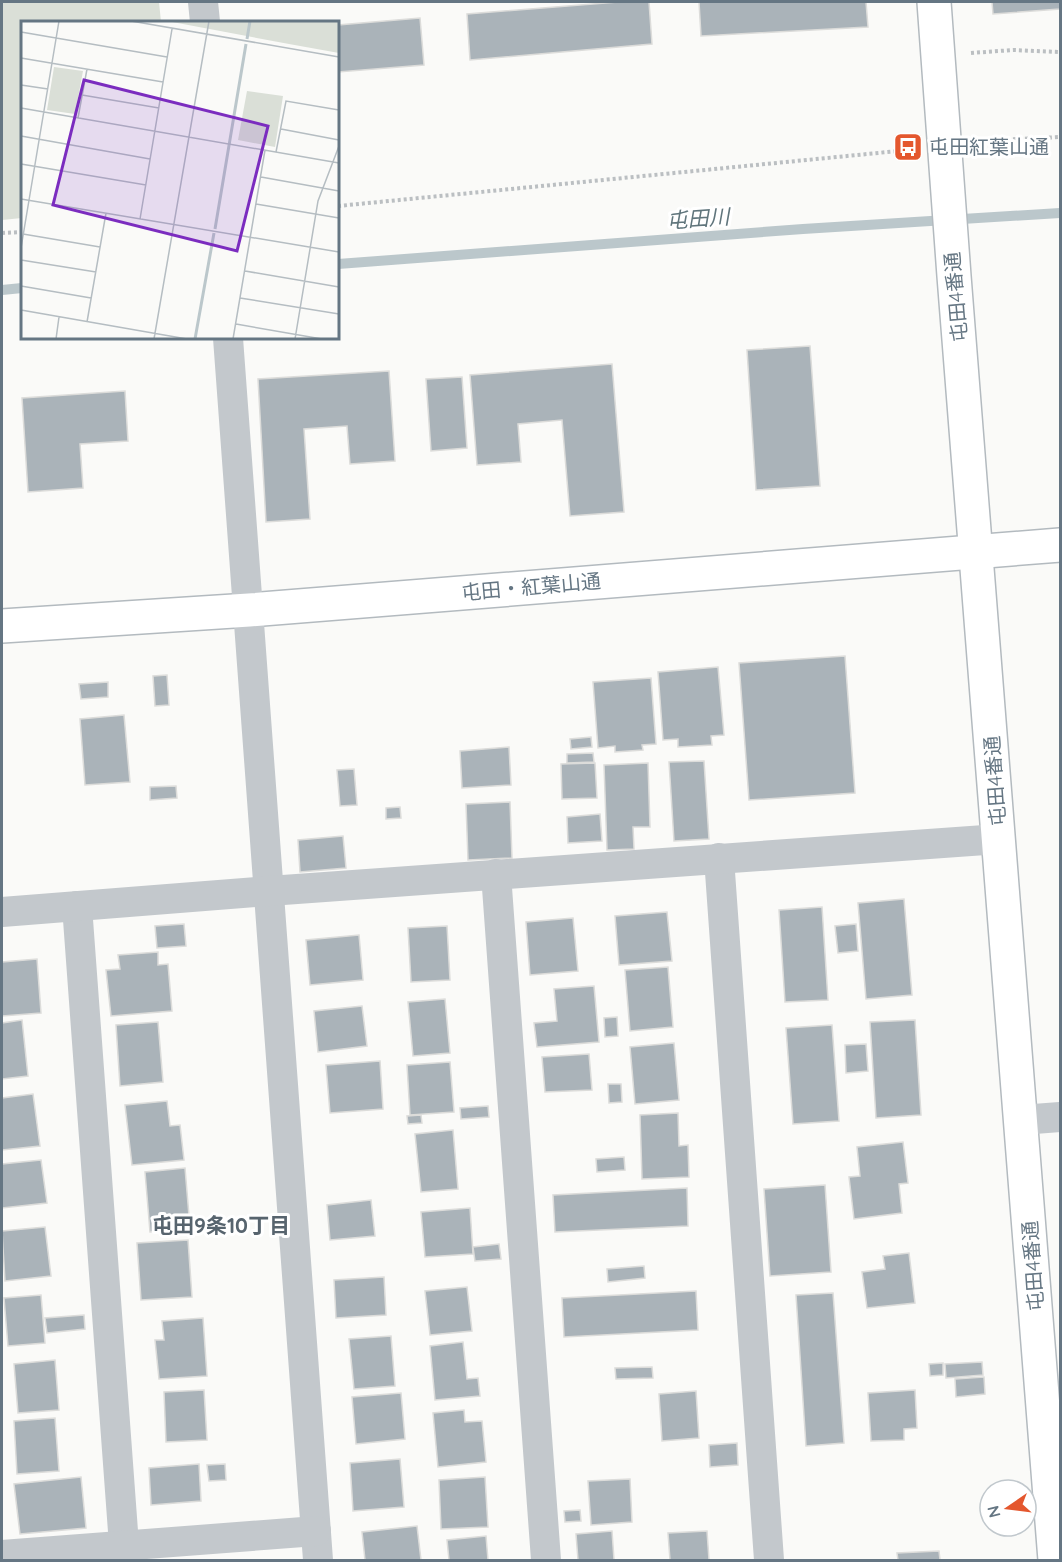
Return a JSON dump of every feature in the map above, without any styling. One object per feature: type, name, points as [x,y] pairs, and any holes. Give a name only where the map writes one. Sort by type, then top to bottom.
[{"type":"street","points":[[203,2],[204,21]]},
{"type":"street","name":"屯田4番通","points":[[934,2],[1055,1560]]},
{"type":"street","points":[[228,339],[318,1560]]},
{"type":"street","name":"屯田・紅葉山通","points":[[2,626],[249,610],[1060,545]]},
{"type":"street","points":[[2,912],[496,874],[999,839]]},
{"type":"street","points":[[719,858],[769,1560]]},
{"type":"street","points":[[496,874],[546,1560]]},
{"type":"street","points":[[76,906],[124,1545]]},
{"type":"street","points":[[1022,1120],[1060,1117]]},
{"type":"street","points":[[2,1555],[316,1531]]},
{"type":"path","points":[[970,53],[1013,50],[1060,52]]},
{"type":"path","points":[[977,141],[1060,137]]},
{"type":"path","points":[[339,206],[898,151]]},
{"type":"path","points":[[2,233],[21,232]]},
{"type":"shaded area","points":[[2,2],[159,2],[161,21],[21,21],[21,218],[2,220]]},
{"type":"building","points":[[618,2],[649,2],[652,44],[470,60],[467,14]]},
{"type":"building","points":[[699,2],[866,2],[868,27],[701,36]]},
{"type":"building","points":[[992,2],[1060,2],[1060,9],[993,14]]},
{"type":"building","points":[[420,18],[424,65],[339,72],[339,25]]},
{"type":"building","points":[[810,346],[820,486],[756,490],[747,350]]},
{"type":"building","points":[[612,364],[624,512],[570,516],[562,420],[518,424],[521,462],[477,465],[470,375]]},
{"type":"building","points":[[389,371],[395,461],[350,464],[347,426],[304,429],[310,519],[266,522],[258,379]]},
{"type":"building","points":[[462,377],[467,448],[431,451],[426,379]]},
{"type":"building","points":[[125,391],[128,441],[80,444],[83,488],[28,492],[22,398]]},
{"type":"building","points":[[845,656],[855,793],[749,800],[739,663]]},
{"type":"building","points":[[718,667],[724,735],[711,736],[712,745],[678,747],[678,739],[663,740],[658,672]]},
{"type":"building","points":[[167,675],[169,705],[155,706],[153,676]]},
{"type":"building","points":[[651,678],[656,744],[642,745],[643,750],[615,752],[615,746],[598,748],[593,682]]},
{"type":"building","points":[[108,682],[108,697],[81,699],[79,684]]},
{"type":"building","points":[[124,715],[130,782],[85,785],[80,719]]},
{"type":"building","points":[[591,737],[592,747],[571,749],[570,739]]},
{"type":"building","points":[[509,747],[511,785],[462,788],[460,751]]},
{"type":"building","points":[[593,753],[594,762],[567,763],[567,754]]},
{"type":"building","points":[[704,761],[709,839],[674,841],[669,762]]},
{"type":"building","points":[[595,763],[597,798],[562,799],[561,764]]},
{"type":"building","points":[[648,763],[650,827],[633,827],[634,849],[607,850],[604,765]]},
{"type":"building","points":[[354,769],[357,805],[340,806],[337,770]]},
{"type":"building","points":[[176,786],[177,798],[150,800],[150,787]]},
{"type":"building","points":[[510,802],[512,858],[468,860],[466,804]]},
{"type":"building","points":[[400,807],[401,818],[386,819],[386,808]]},
{"type":"building","points":[[600,814],[602,841],[568,843],[567,817]]},
{"type":"building","points":[[343,836],[346,868],[300,872],[298,840]]},
{"type":"building","points":[[904,899],[912,995],[866,999],[858,903]]},
{"type":"building","points":[[822,907],[828,1000],[785,1002],[779,910]]},
{"type":"building","points":[[667,912],[672,961],[619,965],[615,916]]},
{"type":"building","points":[[573,918],[578,971],[530,975],[526,922]]},
{"type":"building","points":[[184,924],[186,946],[157,948],[155,926]]},
{"type":"building","points":[[856,924],[858,951],[838,953],[835,926]]},
{"type":"building","points":[[447,926],[450,980],[411,982],[408,928]]},
{"type":"building","points":[[359,935],[363,980],[310,985],[306,940]]},
{"type":"building","points":[[158,952],[158,965],[168,964],[172,1011],[111,1016],[106,970],[120,969],[118,955]]},
{"type":"building","points":[[37,959],[41,1013],[2,1016],[2,962]]},
{"type":"building","points":[[668,967],[673,1027],[630,1031],[625,970]]},
{"type":"building","points":[[594,986],[599,1042],[537,1047],[534,1023],[557,1021],[554,989]]},
{"type":"building","points":[[445,999],[450,1053],[413,1056],[408,1002]]},
{"type":"building","points":[[362,1006],[367,1046],[318,1052],[314,1011]]},
{"type":"building","points":[[617,1017],[618,1036],[605,1037],[604,1018]]},
{"type":"building","points":[[22,1020],[28,1076],[2,1079],[2,1023]]},
{"type":"building","points":[[915,1020],[921,1115],[876,1118],[870,1022]]},
{"type":"building","points":[[158,1022],[163,1082],[120,1086],[116,1025]]},
{"type":"building","points":[[832,1025],[839,1121],[793,1124],[786,1028]]},
{"type":"building","points":[[674,1043],[679,1100],[635,1104],[630,1047]]},
{"type":"building","points":[[866,1044],[868,1071],[846,1073],[845,1045]]},
{"type":"building","points":[[589,1054],[592,1090],[545,1092],[542,1057]]},
{"type":"building","points":[[380,1061],[383,1109],[330,1113],[326,1065]]},
{"type":"building","points":[[450,1062],[454,1112],[410,1115],[407,1065]]},
{"type":"building","points":[[608,1084],[621,1084],[622,1102],[609,1103]]},
{"type":"building","points":[[33,1094],[40,1146],[2,1150],[2,1098]]},
{"type":"building","points":[[167,1101],[170,1126],[180,1125],[184,1160],[132,1165],[125,1105]]},
{"type":"building","points":[[488,1106],[489,1117],[461,1119],[460,1108]]},
{"type":"building","points":[[678,1113],[679,1146],[688,1145],[689,1177],[642,1179],[640,1115]]},
{"type":"building","points":[[421,1115],[422,1123],[408,1124],[407,1116]]},
{"type":"building","points":[[453,1130],[458,1189],[421,1192],[415,1134]]},
{"type":"building","points":[[903,1142],[908,1183],[899,1184],[902,1213],[854,1219],[849,1177],[860,1176],[857,1147]]},
{"type":"building","points":[[624,1157],[625,1170],[597,1172],[596,1159]]},
{"type":"building","points":[[41,1160],[47,1203],[2,1208],[2,1164]]},
{"type":"building","points":[[185,1168],[190,1228],[150,1232],[145,1172]]},
{"type":"building","points":[[825,1185],[831,1272],[770,1276],[764,1189]]},
{"type":"building","points":[[687,1188],[688,1226],[555,1232],[553,1195]]},
{"type":"building","points":[[371,1200],[375,1236],[330,1240],[327,1205]]},
{"type":"building","points":[[470,1208],[473,1254],[425,1257],[421,1212]]},
{"type":"building","points":[[45,1227],[51,1276],[5,1281],[2,1231]]},
{"type":"building","points":[[188,1240],[192,1297],[141,1300],[137,1243]]},
{"type":"building","points":[[499,1244],[501,1259],[475,1261],[473,1247]]},
{"type":"building","points":[[909,1253],[915,1303],[867,1308],[862,1272],[885,1269],[883,1256]]},
{"type":"building","points":[[644,1266],[645,1278],[608,1282],[607,1269]]},
{"type":"building","points":[[384,1277],[386,1315],[336,1318],[334,1280]]},
{"type":"building","points":[[467,1287],[472,1331],[430,1335],[425,1291]]},
{"type":"building","points":[[696,1291],[698,1330],[564,1337],[562,1298]]},
{"type":"building","points":[[833,1293],[844,1443],[806,1446],[796,1295]]},
{"type":"building","points":[[41,1295],[45,1343],[8,1346],[4,1298]]},
{"type":"building","points":[[84,1315],[85,1329],[47,1333],[45,1318]]},
{"type":"building","points":[[203,1318],[207,1376],[159,1379],[155,1340],[164,1340],[162,1321]]},
{"type":"building","points":[[391,1336],[395,1386],[354,1389],[349,1339]]},
{"type":"building","points":[[463,1342],[467,1379],[478,1378],[480,1396],[435,1400],[430,1346]]},
{"type":"building","points":[[55,1360],[59,1410],[18,1413],[14,1364]]},
{"type":"building","points":[[982,1362],[983,1375],[946,1378],[945,1364]]},
{"type":"building","points":[[943,1363],[943,1375],[930,1376],[929,1364]]},
{"type":"building","points":[[652,1367],[653,1378],[616,1379],[615,1368]]},
{"type":"building","points":[[984,1377],[985,1394],[956,1397],[955,1379]]},
{"type":"building","points":[[204,1390],[207,1440],[166,1442],[164,1392]]},
{"type":"building","points":[[915,1390],[917,1428],[904,1429],[904,1440],[871,1441],[868,1393]]},
{"type":"building","points":[[696,1391],[699,1438],[662,1441],[659,1394]]},
{"type":"building","points":[[401,1393],[405,1439],[356,1444],[352,1397]]},
{"type":"building","points":[[464,1410],[465,1422],[482,1421],[486,1462],[438,1467],[433,1413]]},
{"type":"building","points":[[55,1418],[59,1471],[17,1474],[14,1421]]},
{"type":"building","points":[[737,1443],[738,1465],[710,1467],[709,1445]]},
{"type":"building","points":[[400,1459],[404,1507],[353,1511],[350,1463]]},
{"type":"building","points":[[199,1464],[201,1501],[151,1505],[149,1468]]},
{"type":"building","points":[[225,1464],[226,1480],[209,1481],[207,1465]]},
{"type":"building","points":[[81,1477],[86,1528],[20,1534],[14,1484]]},
{"type":"building","points":[[485,1477],[488,1527],[441,1529],[439,1480]]},
{"type":"building","points":[[630,1479],[632,1522],[591,1525],[588,1481]]},
{"type":"building","points":[[580,1510],[581,1521],[565,1522],[564,1511]]},
{"type":"building","points":[[417,1526],[421,1560],[365,1560],[362,1532]]},
{"type":"building","points":[[612,1531],[614,1560],[578,1560],[576,1534]]},
{"type":"building","points":[[707,1531],[709,1560],[670,1560],[668,1533]]},
{"type":"building","points":[[486,1536],[488,1560],[449,1560],[447,1540]]},
{"type":"building","points":[[939,1551],[940,1560],[898,1560],[897,1553]]},
{"type":"waterway","name":"屯田川","points":[[339,264],[803,229],[1060,213]]},
{"type":"waterway","name":"屯田川","points":[[2,290],[21,288]]},
{"type":"place","name":"屯田紅葉山通","points":[[908,147]]},
{"type":"district","name":"屯田9条10丁目","points":[[221,1226]]}]
